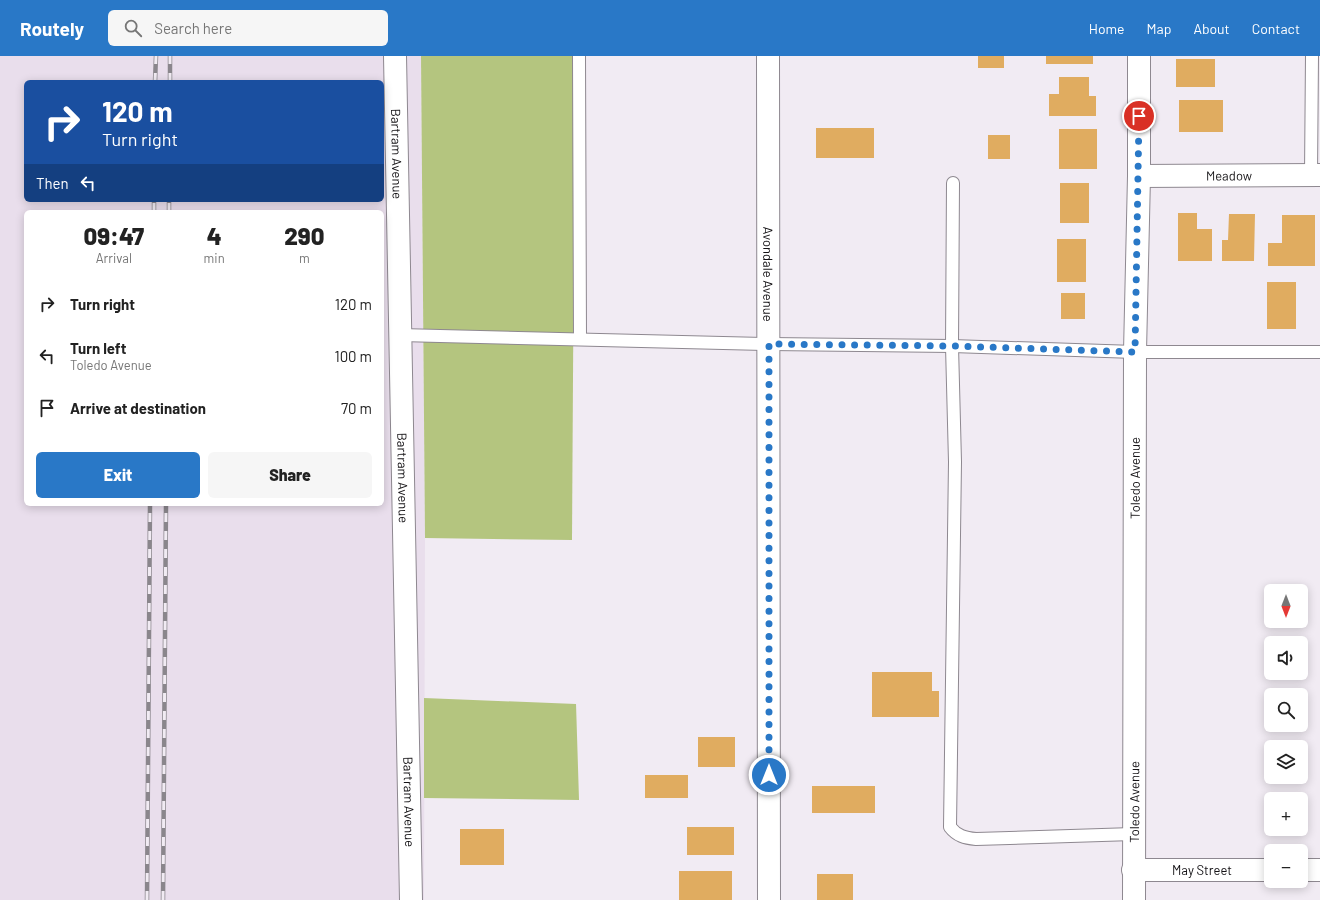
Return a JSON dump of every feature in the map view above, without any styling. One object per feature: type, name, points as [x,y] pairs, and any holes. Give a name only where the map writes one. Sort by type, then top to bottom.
[{"type":"street","name":"Bartram Avenue","points":[[395,56],[411,900]]},
{"type":"street","name":"Avondale Avenue","points":[[768,56],[769,900]]},
{"type":"street","name":"Toledo Avenue","points":[[1134,900],[1135,352],[1139,176],[1139,56]]},
{"type":"street","name":"Meadow","points":[[1139,176],[1315,175]]},
{"type":"street","name":"May Street","points":[[1133,870],[1264,870]]},
{"type":"street","points":[[1308,870],[1320,870]]},
{"type":"lane","points":[[579,56],[580,339]]},
{"type":"lane","points":[[1312,56],[1315,175]]},
{"type":"lane","points":[[953,183],[952,346],[955,462],[950,828],[956,834],[966,838],[976,839],[1133,834]]},
{"type":"lane","points":[[400,335],[769,344],[952,346],[1135,352],[1320,352]]},
{"type":"shaded area","points":[[0,56],[421,56],[425,538],[424,900],[0,900]]},
{"type":"green space","points":[[421,56],[575,56],[572,540],[425,538]]},
{"type":"green space","points":[[424,698],[576,704],[579,800],[424,798]]},
{"type":"building","points":[[978,56],[1004,56],[1004,68],[978,68]]},
{"type":"building","points":[[1046,56],[1093,56],[1093,64],[1046,64]]},
{"type":"building","points":[[1176,59],[1215,59],[1215,87],[1176,87]]},
{"type":"building","points":[[1059,77],[1089,77],[1089,96],[1096,96],[1096,116],[1049,116],[1049,94],[1059,94]]},
{"type":"building","points":[[1179,100],[1223,100],[1223,132],[1179,132]]},
{"type":"building","points":[[816,128],[874,128],[874,158],[816,158]]},
{"type":"building","points":[[1059,129],[1097,129],[1097,169],[1059,169]]},
{"type":"building","points":[[988,135],[1010,135],[1010,159],[988,159]]},
{"type":"building","points":[[1060,183],[1089,183],[1089,223],[1060,223]]},
{"type":"building","points":[[1178,213],[1197,213],[1197,229],[1212,229],[1212,261],[1178,261]]},
{"type":"building","points":[[1229,214],[1255,214],[1254,261],[1222,261],[1222,240],[1228,240]]},
{"type":"building","points":[[1282,215],[1315,215],[1315,266],[1268,266],[1268,243],[1282,243]]},
{"type":"building","points":[[1057,239],[1086,239],[1086,282],[1057,282]]},
{"type":"building","points":[[1267,282],[1296,282],[1296,329],[1267,329]]},
{"type":"building","points":[[1061,293],[1085,293],[1085,319],[1061,319]]},
{"type":"building","points":[[872,672],[932,672],[932,691],[939,691],[939,717],[872,717]]},
{"type":"building","points":[[698,737],[735,737],[735,767],[698,767]]},
{"type":"building","points":[[645,775],[688,775],[688,798],[645,798]]},
{"type":"building","points":[[812,786],[875,786],[875,813],[812,813]]},
{"type":"building","points":[[687,827],[734,827],[734,855],[687,855]]},
{"type":"building","points":[[460,829],[504,829],[504,865],[460,865]]},
{"type":"building","points":[[679,871],[732,871],[732,900],[679,900]]},
{"type":"building","points":[[817,874],[853,874],[853,900],[817,900]]},
{"type":"railway","points":[[155,80],[156,56]]},
{"type":"railway","points":[[170,56],[170,80]]},
{"type":"railway","points":[[154,202],[154,210]]},
{"type":"railway","points":[[169,202],[169,210]]},
{"type":"railway","points":[[147,900],[150,506]]},
{"type":"railway","points":[[163,900],[166,506]]},
{"type":"route","points":[[769,775],[769,344],[952,346],[1135,352],[1139,116]]}]
